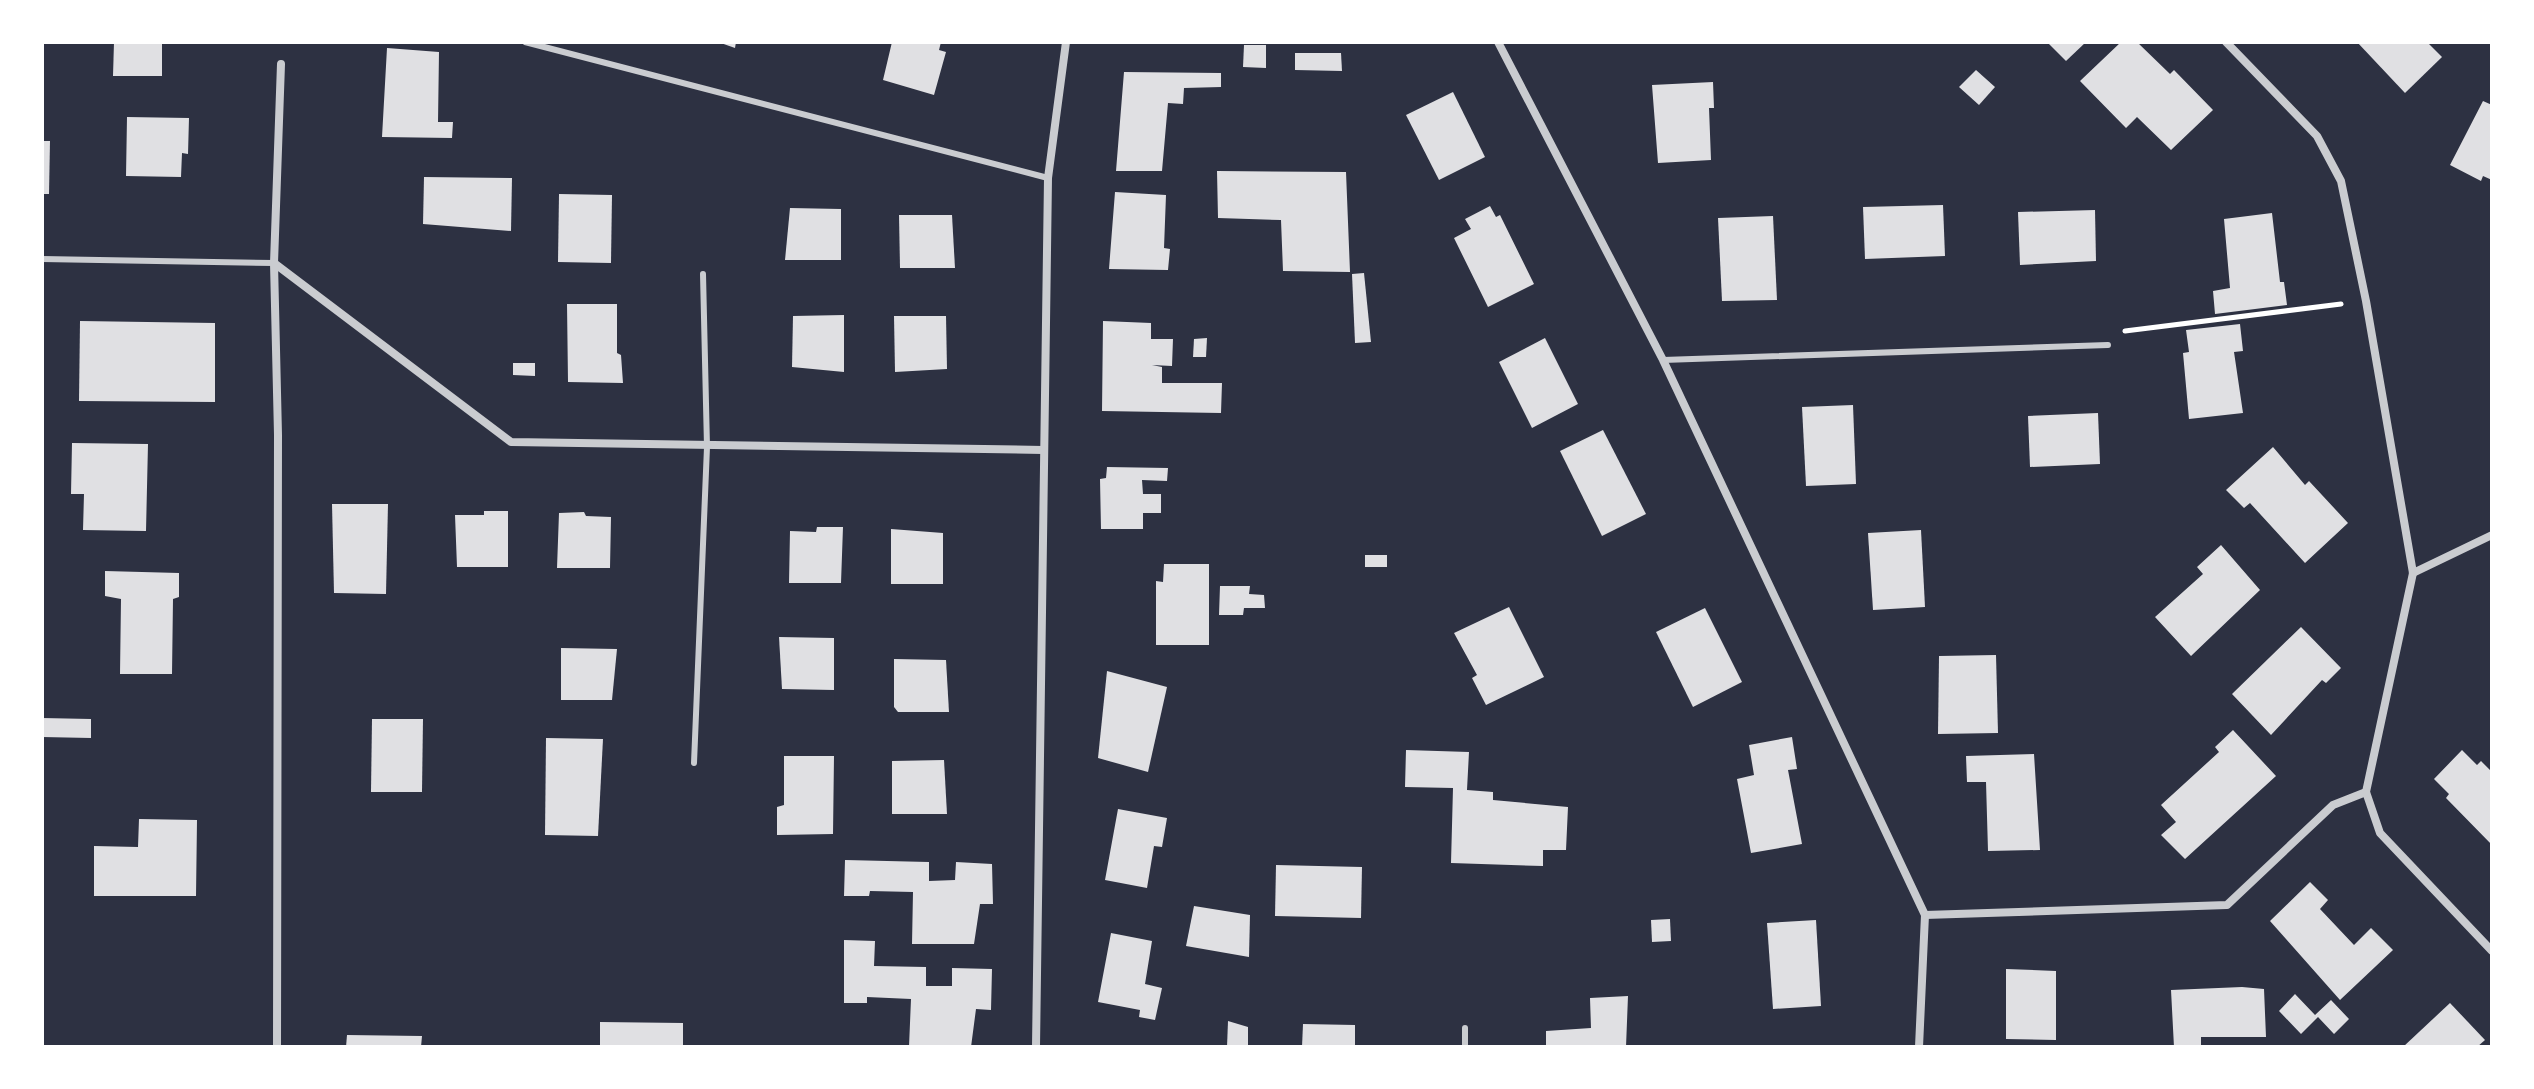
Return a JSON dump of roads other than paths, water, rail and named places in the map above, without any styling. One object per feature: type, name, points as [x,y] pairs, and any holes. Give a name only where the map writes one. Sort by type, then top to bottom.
[{"type":"street","points":[[1036,1047],[1048,178],[1066,42]]},
{"type":"street","points":[[1498,42],[1663,360],[1925,915],[1919,1047]]},
{"type":"street","points":[[2226,42],[2317,136],[2335,169],[2341,181],[2366,301],[2413,573],[2366,792],[2380,833],[2492,951]]},
{"type":"street","points":[[277,1047],[278,435],[274,263],[281,64]]},
{"type":"street","points":[[274,263],[511,442],[1043,450]]},
{"type":"street","points":[[2413,573],[2492,535]]},
{"type":"street","points":[[1925,915],[2227,905],[2333,805],[2366,792]]},
{"type":"lane","points":[[525,42],[1048,178]]},
{"type":"lane","points":[[42,259],[274,263]]},
{"type":"lane","points":[[694,763],[707,447],[703,274]]},
{"type":"lane","points":[[1663,360],[2108,345]]},
{"type":"lane","points":[[1465,1028],[1465,1047]]}]
